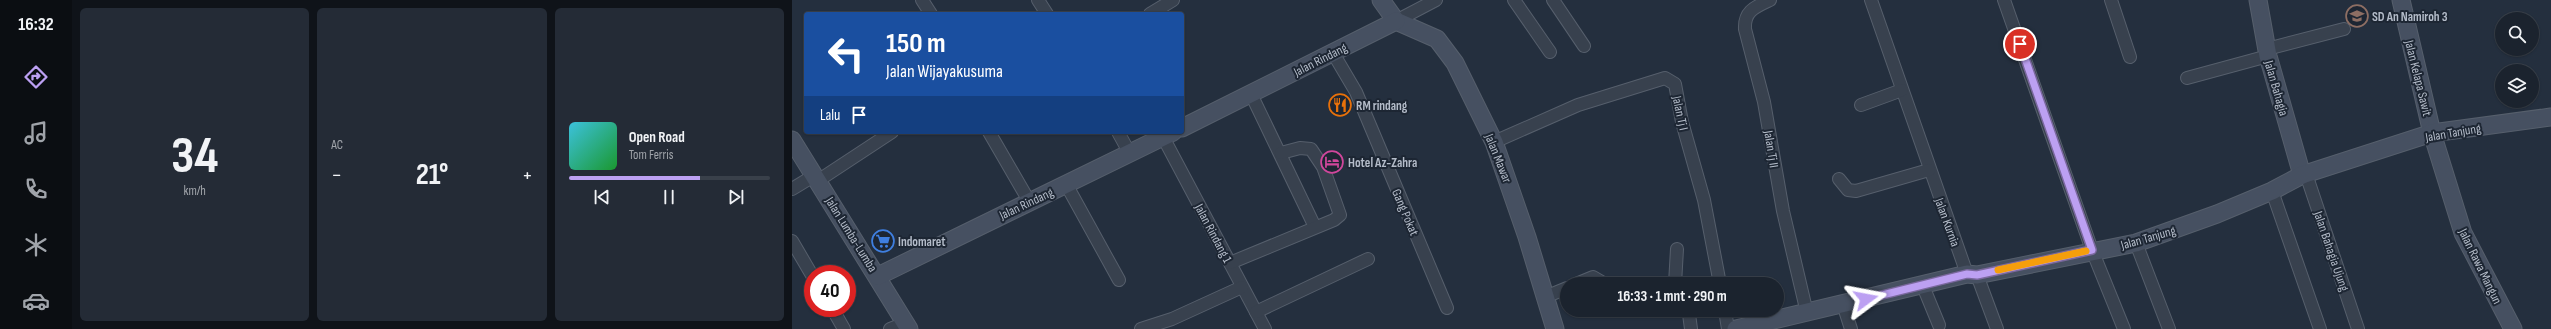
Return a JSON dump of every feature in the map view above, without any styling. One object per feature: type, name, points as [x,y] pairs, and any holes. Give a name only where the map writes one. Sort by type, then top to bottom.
[{"type":"street","points":[[922,0],[929,12]]},
{"type":"street","points":[[1038,0],[1046,12]]},
{"type":"street","points":[[1153,12],[1173,0]]},
{"type":"street","points":[[1381,0],[1396,21]]},
{"type":"street","name":"Jalan Rindang","points":[[1184,127],[1436,0]]},
{"type":"street","points":[[1514,0],[1550,52]]},
{"type":"street","points":[[1553,0],[1584,46]]},
{"type":"street","name":"Jalan Tj II","points":[[1770,0],[1750,10],[1744,19],[1745,29],[1764,102],[1782,212],[1807,313]]},
{"type":"street","name":"Jalan Kurnia","points":[[1871,0],[1930,170],[1972,275],[1997,329]]},
{"type":"street","points":[[2004,0],[2092,250],[2124,329]]},
{"type":"street","points":[[2111,0],[2130,57]]},
{"type":"street","name":"Jalan Bahagia","points":[[2258,0],[2268,53],[2304,174]]},
{"type":"street","name":"Jalan Kelapa Sawit","points":[[2401,0],[2432,133]]},
{"type":"street","name":"Jalan Mawar","points":[[1396,21],[1437,39],[1455,63],[1494,142],[1555,329]]},
{"type":"street","points":[[2187,78],[2344,29]]},
{"type":"street","name":"Gang Pokat","points":[[1333,53],[1356,92],[1447,308]]},
{"type":"street","name":"Jalan Tj I","points":[[1494,142],[1578,105],[1665,78],[1675,84],[1682,122],[1704,200],[1719,277]]},
{"type":"street","points":[[1861,105],[1902,90]]},
{"type":"street","points":[[1251,94],[1281,153],[1315,227]]},
{"type":"street","name":"Jalan Tanjung","points":[[1747,328],[1843,304],[1972,275],[2092,250],[2136,243],[2218,214],[2272,191],[2304,174],[2432,133],[2551,117]]},
{"type":"street","name":"Jalan Rawa Mangun","points":[[2432,133],[2463,233],[2513,329]]},
{"type":"street","points":[[792,189],[817,178],[889,134]]},
{"type":"street","points":[[990,134],[1029,201]]},
{"type":"street","points":[[1119,134],[1129,152]]},
{"type":"street","name":"Jalan Rindang","points":[[878,276],[1129,152],[1168,135]]},
{"type":"street","name":"Jalan Rindang 1","points":[[1168,135],[1230,263],[1265,329]]},
{"type":"street","name":"Jalan Lumba-Lumba","points":[[792,140],[878,276],[902,327]]},
{"type":"street","points":[[1230,263],[1340,215],[1323,167],[1311,149],[1300,148],[1281,153]]},
{"type":"street","points":[[1839,179],[1848,190],[1856,191],[1930,170]]},
{"type":"street","name":"Jalan Bahagia Ujung","points":[[2304,174],[2358,329]]},
{"type":"street","points":[[1066,184],[1119,280]]},
{"type":"street","points":[[2272,191],[2320,329]]},
{"type":"street","points":[[2136,243],[2169,329]]},
{"type":"street","points":[[794,248],[805,265]]},
{"type":"street","points":[[1675,277],[1676,249]]},
{"type":"street","points":[[1256,312],[1368,259]]},
{"type":"street","points":[[1923,286],[1939,325]]},
{"type":"street","points":[[1141,329],[1172,319],[1242,287]]},
{"type":"street","points":[[1545,296],[1560,291]]},
{"type":"street","points":[[1843,304],[1851,329]]},
{"type":"street","points":[[837,317],[844,329]]},
{"type":"street","points":[[1689,317],[1691,329]]},
{"type":"street","points":[[1726,317],[1728,329]]},
{"type":"slow traffic","points":[[1998,270],[2086,251]]},
{"type":"place","name":"SD An Namiroh 3","points":[[2357,16]]},
{"type":"place","name":"RM rindang","points":[[1340,105]]},
{"type":"place","name":"Hotel Az-Zahra","points":[[1332,162]]},
{"type":"place","name":"Indomaret","points":[[883,241]]},
{"type":"route","points":[[1866,299],[1967,274],[1977,275],[2092,250],[2020,44]]}]
